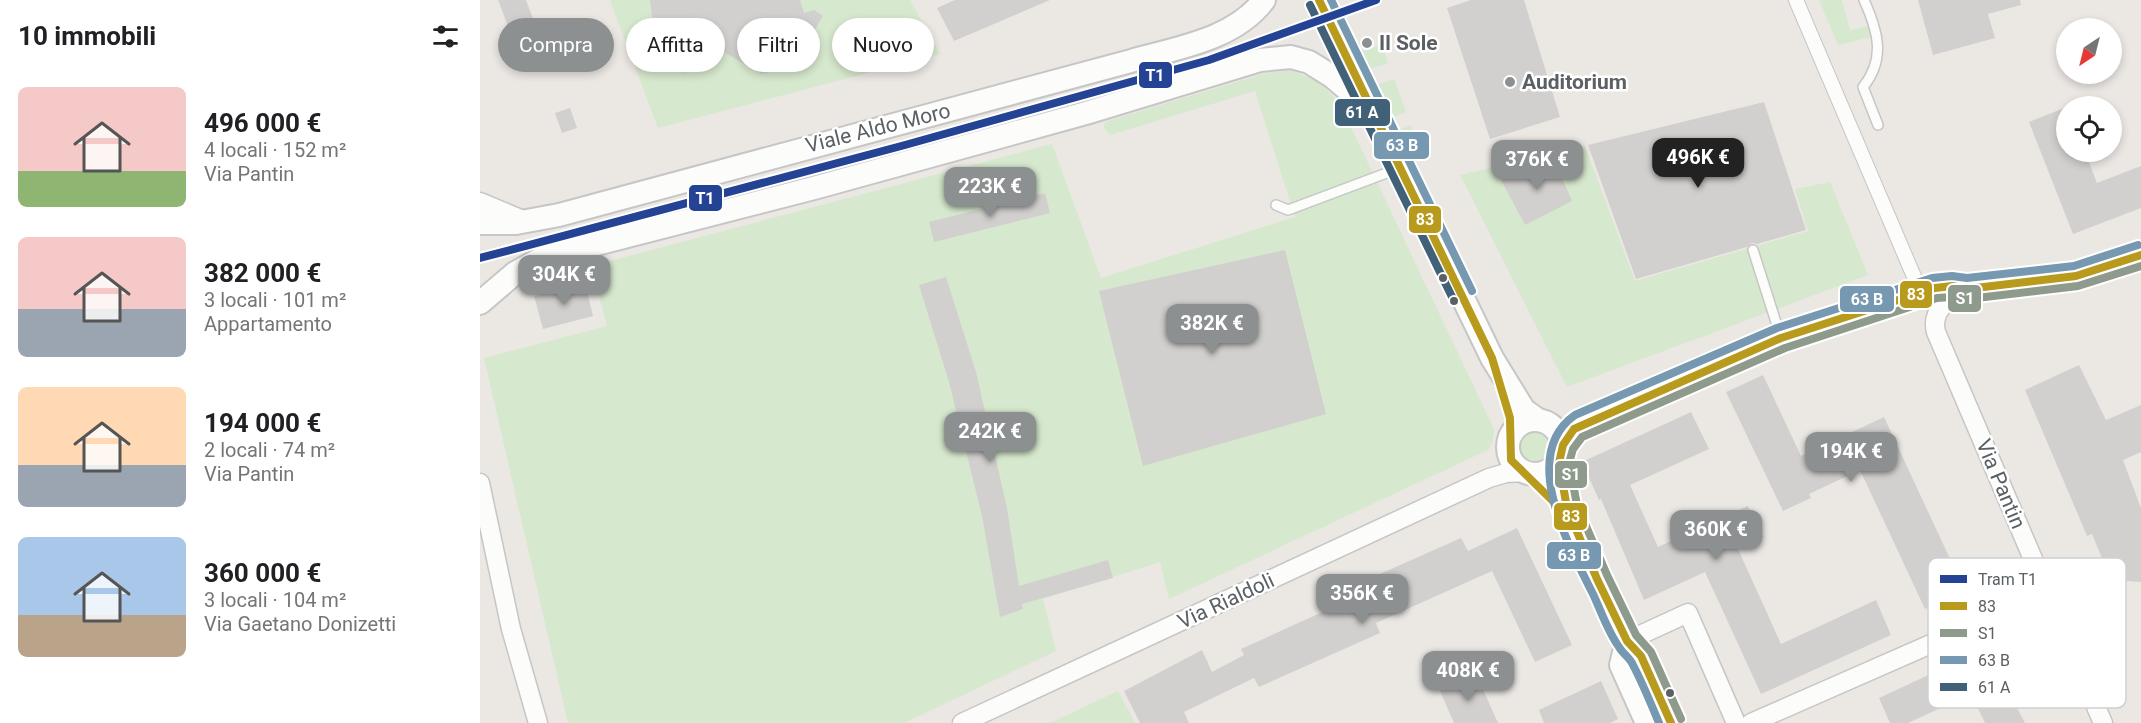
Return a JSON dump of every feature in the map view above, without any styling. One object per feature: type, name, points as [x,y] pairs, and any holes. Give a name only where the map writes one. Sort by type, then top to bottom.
[{"type":"street","name":"Viale Aldo Moro","points":[[480,223],[506,224],[528,221],[646,192],[803,147],[844,140],[1198,41],[1243,22],[1264,0]]},
{"type":"street","points":[[1319,0],[1492,358],[1524,410],[1553,428],[1560,436],[1560,486],[1571,519],[1627,641],[1641,656],[1671,723]]},
{"type":"street","points":[[1796,0],[1921,293]]},
{"type":"street","name":"Viale Aldo Moro","points":[[480,303],[515,273],[542,258],[814,188],[1138,98],[1260,60],[1291,57],[1309,62],[1333,77],[1372,111]]},
{"type":"street","points":[[480,202],[528,221]]},
{"type":"street","name":"Via Rialdoli","points":[[962,723],[1489,478],[1506,473],[1545,472],[1561,453],[1571,431],[1579,425],[1781,338],[1945,286],[1967,289],[2070,277],[2141,255]]},
{"type":"street","name":"Via Pantin","points":[[1967,289],[1944,303],[1935,317],[1935,327],[2032,558]]},
{"type":"street","points":[[1492,358],[1509,416],[1510,455],[1517,467],[1525,472],[1571,519]]},
{"type":"street","points":[[1511,435],[1521,424],[1538,420]]},
{"type":"street","points":[[480,483],[511,629],[538,723]]},
{"type":"street","points":[[1627,641],[1688,613],[1736,723]]},
{"type":"street","points":[[1627,641],[1621,665],[1647,723]]},
{"type":"street","points":[[1751,723],[1928,645]]},
{"type":"street","name":"Via Pantin","points":[[2097,708],[2103,723]]},
{"type":"lane","points":[[1864,0],[1874,20],[1877,43],[1875,71],[1863,87],[1878,125]]},
{"type":"lane","points":[[1276,205],[1288,210],[1400,168]]},
{"type":"lane","points":[[1754,250],[1781,338]]},
{"type":"green space","points":[[610,0],[910,0],[920,18],[832,18],[832,72],[871,72],[658,128],[637,72],[725,72],[725,18],[626,18],[626,43]]},
{"type":"green space","points":[[1819,0],[1842,0],[1850,30],[1868,26],[1871,37],[1838,45]]},
{"type":"green space","points":[[934,43],[940,54],[934,56]]},
{"type":"green space","points":[[1382,45],[1388,63],[1368,70],[1362,55],[1363,51]]},
{"type":"green space","points":[[1290,70],[1320,82],[1340,104],[1494,429],[1493,441],[1488,450],[1169,599],[1160,562],[1043,599],[1056,651],[904,723],[568,723],[484,358],[607,326],[591,266],[1052,144],[1101,278],[1295,217],[1255,91],[1110,135],[1104,128],[1105,122],[1263,74]]},
{"type":"green space","points":[[1394,79],[1406,112],[1390,118],[1377,85]]},
{"type":"green space","points":[[1411,125],[1417,144],[1404,148],[1397,131]]},
{"type":"green space","points":[[1585,146],[1635,281],[1808,231],[1795,189],[1830,182],[1868,275],[1567,387],[1460,175]]},
{"type":"green space","points":[[1535,431],[1546,435],[1550,446],[1546,457],[1535,461],[1524,457],[1520,446],[1524,435]]},
{"type":"green space","points":[[1118,691],[1135,723],[1050,723]]},
{"type":"building","points":[[498,0],[526,0],[533,18],[505,18]]},
{"type":"building","points":[[650,0],[800,0],[804,13],[814,10],[823,16],[820,21],[820,18],[737,18],[737,60],[725,53],[725,18],[652,18]]},
{"type":"building","points":[[955,0],[1050,0],[954,41],[937,8]]},
{"type":"building","name":"Auditorium","points":[[1471,0],[1524,0],[1560,117],[1490,139],[1447,8]]},
{"type":"building","points":[[1918,0],[2020,0],[2021,5],[1988,14],[1995,38],[1933,55]]},
{"type":"building","points":[[1764,102],[1806,230],[1757,244],[1752,243],[1747,247],[1636,279],[1588,145]]},
{"type":"building","points":[[570,108],[577,128],[562,133],[555,113]]},
{"type":"building","points":[[2056,111],[2056,162],[2089,162],[2097,183],[2141,166],[2141,208],[2073,234],[2029,122]]},
{"type":"building","points":[[1554,159],[1572,201],[1525,225],[1501,180]]},
{"type":"building","points":[[1045,193],[1050,213],[934,242],[929,222]]},
{"type":"building","points":[[1285,250],[1326,414],[1143,466],[1099,291]]},
{"type":"building","points":[[946,277],[976,372],[1007,508],[1019,586],[1108,560],[1113,578],[1022,604],[1023,609],[1000,617],[982,516],[949,382],[919,285]]},
{"type":"building","points":[[585,283],[593,316],[543,329],[534,296]]},
{"type":"building","points":[[2079,365],[2106,420],[2141,405],[2141,452],[2123,460],[2141,508],[2141,582],[2126,581],[2126,558],[2102,558],[2092,534],[2087,536],[2025,390]]},
{"type":"building","points":[[1763,375],[1801,456],[1884,417],[1950,558],[1928,558],[1928,608],[1925,609],[1860,470],[1809,494],[1811,498],[1783,511],[1726,392]]},
{"type":"building","points":[[1691,412],[1709,449],[1630,485],[1658,547],[1748,506],[1763,537],[1738,549],[1781,644],[1876,600],[1891,635],[1761,694],[1705,572],[1644,600],[1601,499],[1599,500],[1582,462]]},
{"type":"building","points":[[1517,528],[1572,645],[1535,662],[1492,571],[1376,623],[1380,633],[1259,687],[1254,678],[1184,712],[1189,723],[1140,723],[1124,691],[1202,650],[1212,672],[1244,655],[1241,649],[1351,599],[1346,589],[1461,538],[1468,551]]},
{"type":"building","points":[[1476,674],[1498,723],[1454,723],[1440,691]]},
{"type":"building","points":[[1928,675],[1928,708],[1941,708],[1908,723],[1890,723],[1879,698]]},
{"type":"building","points":[[1601,681],[1618,719],[1610,723],[1544,723],[1539,710]]},
{"type":"building","points":[[1978,708],[2017,708],[2025,723],[1985,723]]},
{"type":"tram line","name":"T1","points":[[480,258],[905,145],[1209,60],[1376,0]]},
{"type":"transit line","name":"83","points":[[1319,0],[1492,358],[1510,418],[1511,460],[1565,513]]},
{"type":"transit line","points":[[1331,0],[1472,291]]},
{"type":"transit line","points":[[1310,5],[1454,301]]},
{"type":"transit line","points":[[1659,723],[1632,663],[1608,628],[1572,552],[1554,502],[1550,477],[1551,453],[1558,432],[1575,415],[1777,328],[1932,278],[1952,276],[1967,278],[2074,266],[2138,245]]},
{"type":"transit line","name":"83","points":[[1671,723],[1641,656],[1627,641],[1597,579],[1567,508],[1559,463],[1563,445],[1574,429],[1781,338],[1935,288],[1952,286],[1967,289],[2076,276],[2141,255]]},
{"type":"transit line","name":"S1","points":[[1681,719],[1651,652],[1636,635],[1577,505],[1569,463],[1573,449],[1582,437],[1785,348],[1937,298],[1968,299],[2078,286],[2141,266]]},
{"type":"place","name":"Il Sole","points":[[1367,43]]},
{"type":"place","name":"Auditorium","points":[[1510,82]]}]
